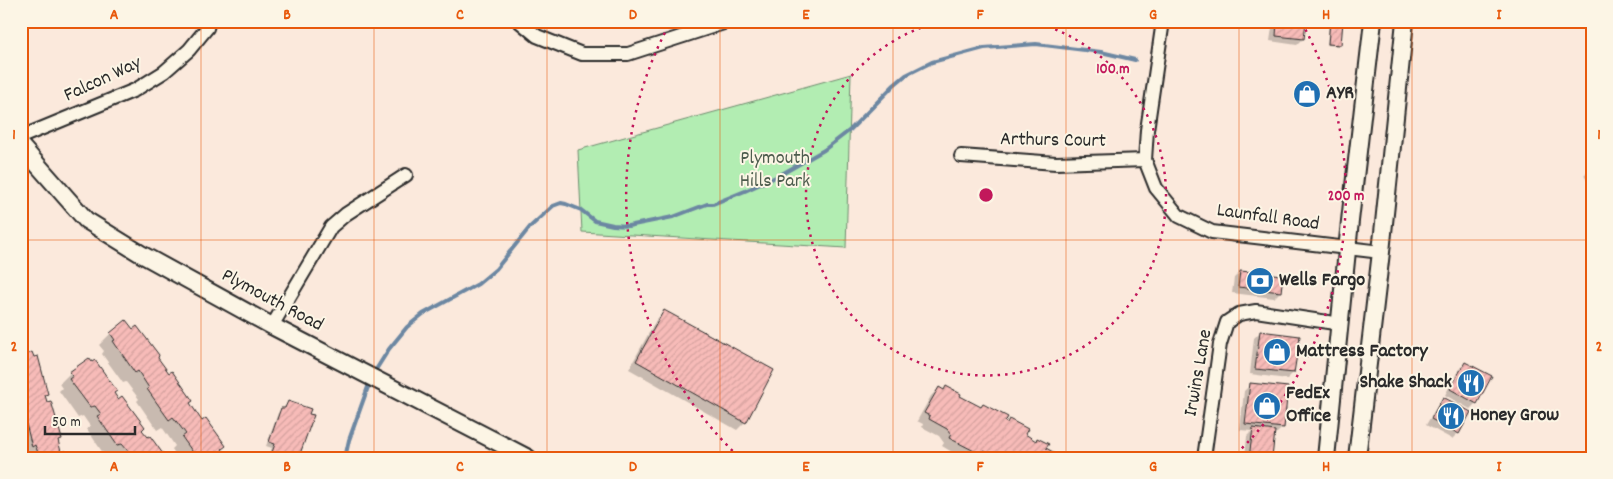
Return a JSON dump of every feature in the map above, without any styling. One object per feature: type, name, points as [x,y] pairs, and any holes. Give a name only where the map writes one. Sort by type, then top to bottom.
[{"type":"main road","points":[[1326,458],[1341,324],[1347,247],[1373,21]]},
{"type":"main road","points":[[1356,458],[1381,252],[1405,21]]},
{"type":"main road","name":"Plymouth Road","points":[[21,146],[86,220],[141,254],[272,326],[528,458]]},
{"type":"street","name":"Falcon Way","points":[[21,137],[135,90],[164,72],[189,50],[207,28],[209,21]]},
{"type":"street","points":[[519,21],[537,36],[582,54],[628,54],[723,22]]},
{"type":"street","name":"Launfall Road","points":[[1163,21],[1145,160],[1156,188],[1179,216],[1212,232],[1381,252]]},
{"type":"street","name":"Arthurs Court","points":[[960,156],[1056,163],[1145,160]]},
{"type":"street","points":[[272,326],[331,227],[346,214],[406,175]]},
{"type":"street","name":"Irwins Lane","points":[[1204,458],[1220,344],[1226,322],[1239,314],[1256,311],[1341,324]]},
{"type":"green space","name":"Plymouth Hills Park","points":[[851,74],[846,248],[582,232],[578,150]]},
{"type":"building","points":[[1277,21],[1306,21],[1304,39],[1276,36]]},
{"type":"building","points":[[1330,21],[1343,21],[1341,45],[1328,44]]},
{"type":"building","name":"Wells Fargo","points":[[1240,271],[1283,275],[1281,292],[1238,287]]},
{"type":"building","points":[[664,310],[774,370],[746,423],[636,361]]},
{"type":"building","points":[[126,320],[133,329],[137,326],[159,355],[158,358],[169,373],[172,371],[193,401],[190,403],[202,421],[206,418],[226,446],[222,449],[228,458],[197,458],[182,437],[186,434],[173,417],[169,420],[147,389],[149,388],[138,371],[135,373],[113,341],[115,340],[110,333]]},
{"type":"building","name":"Mattress Factory","points":[[1260,331],[1300,336],[1294,373],[1255,369]]},
{"type":"building","points":[[32,352],[34,357],[38,356],[48,394],[45,395],[47,402],[51,401],[62,439],[58,440],[61,452],[66,451],[68,458],[40,458],[35,445],[32,447],[23,412],[26,411],[23,401],[21,401],[21,357]]},
{"type":"building","points":[[89,358],[92,362],[95,360],[117,391],[114,393],[118,399],[122,396],[145,427],[142,430],[148,437],[150,436],[166,458],[127,458],[124,455],[128,451],[122,444],[117,445],[97,416],[101,414],[95,406],[90,407],[69,379],[73,376],[69,372]]},
{"type":"building","name":"Shake Shack","points":[[1465,362],[1492,376],[1477,404],[1450,389]]},
{"type":"building","name":"FedEx Office","points":[[1250,383],[1288,387],[1284,428],[1245,424]]},
{"type":"building","points":[[946,386],[981,407],[983,404],[1008,417],[1005,422],[1007,423],[1009,419],[1028,429],[1025,434],[1036,441],[1037,438],[1049,444],[1046,448],[1053,452],[1050,458],[1004,458],[994,452],[992,455],[984,451],[982,455],[949,438],[951,434],[947,429],[929,419],[930,416],[924,413],[939,387],[944,390]]},
{"type":"building","name":"Honey Grow","points":[[1443,397],[1471,412],[1459,434],[1431,419]]},
{"type":"building","points":[[288,401],[311,409],[309,414],[314,415],[300,454],[296,453],[294,458],[270,458],[275,444],[269,442],[281,408],[285,408]]},
{"type":"building","points":[[1253,428],[1275,431],[1272,458],[1249,458]]},
{"type":"waterway","points":[[377,368],[389,349],[407,327],[423,314],[478,284],[496,269],[530,227],[553,206],[561,203],[566,204],[581,210],[595,221],[628,226],[673,217],[707,204],[713,204],[780,175],[824,150],[850,130],[906,75],[932,62],[984,48],[1036,44],[1101,52],[1135,60]]},
{"type":"waterway","points":[[345,458],[349,440],[368,387]]},
{"type":"place","name":"AYR","points":[[1307,94]]},
{"type":"place","name":"Wells Fargo","points":[[1260,281]]},
{"type":"place","name":"Mattress Factory","points":[[1277,352]]},
{"type":"place","name":"Shake Shack","points":[[1471,383]]},
{"type":"place","name":"FedEx Office","points":[[1267,406]]},
{"type":"place","name":"Honey Grow","points":[[1451,416]]}]
